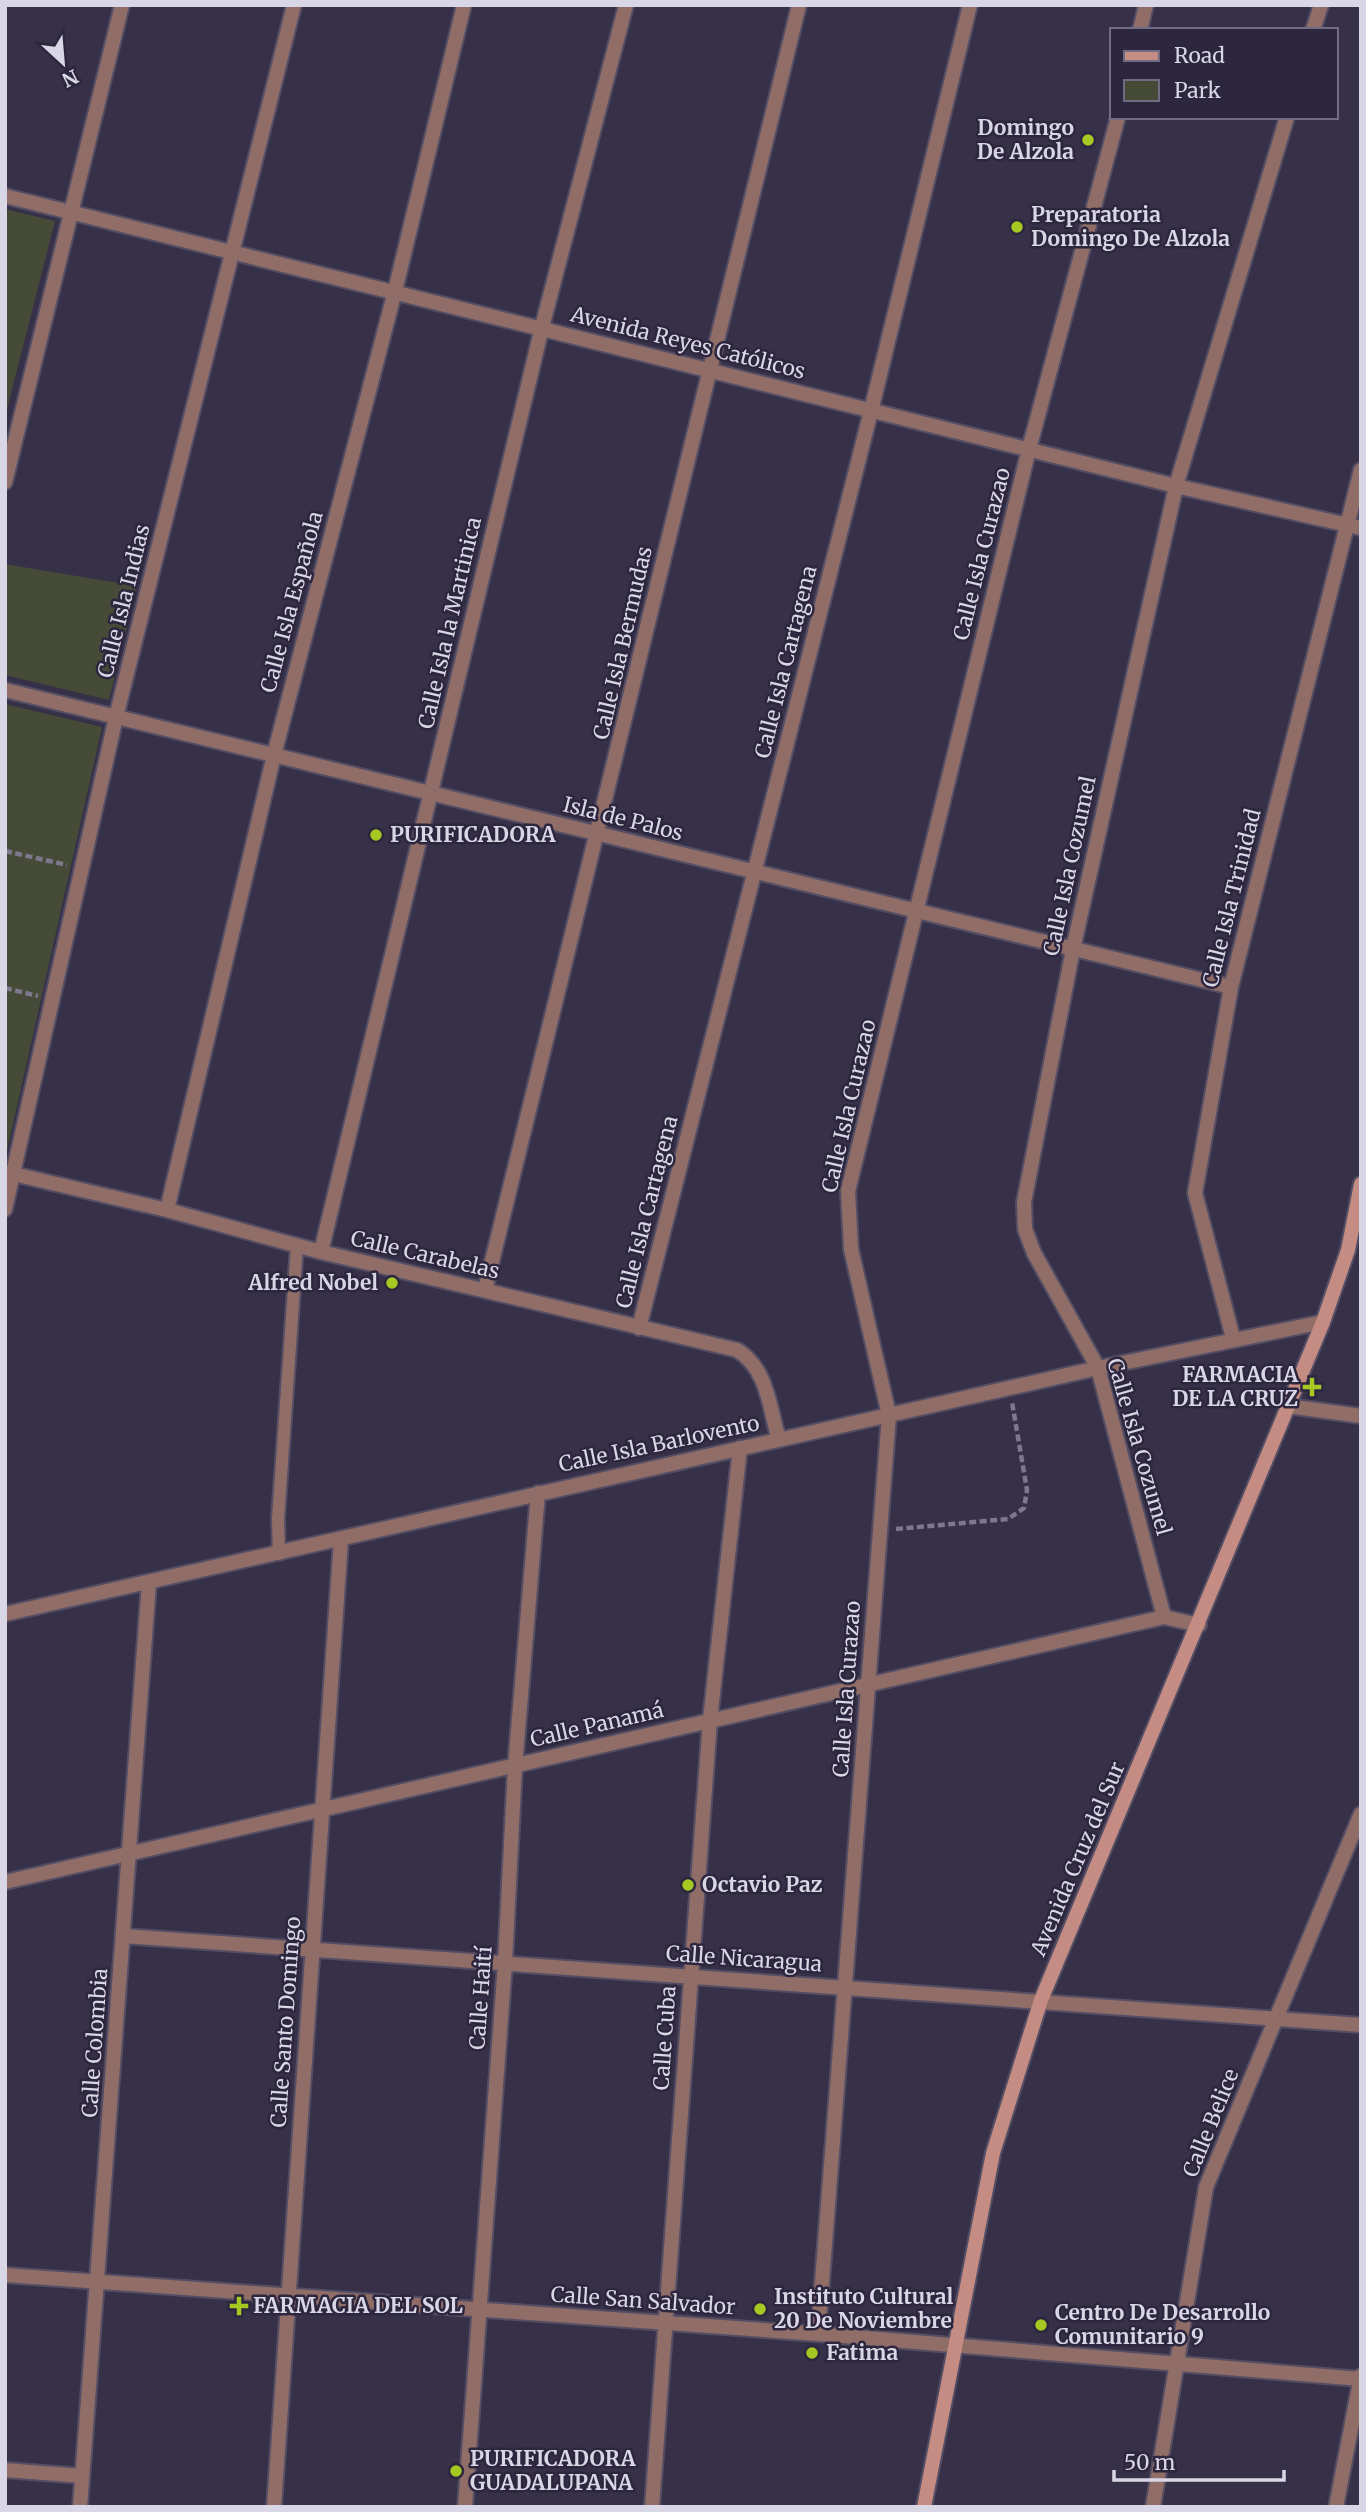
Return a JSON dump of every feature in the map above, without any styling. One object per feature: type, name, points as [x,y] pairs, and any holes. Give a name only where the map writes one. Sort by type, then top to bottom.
[{"type":"main road","name":"Avenida Cruz del Sur","points":[[924,2507],[953,2346],[999,2127],[1041,2000],[1323,1322],[1356,1224],[1361,1185]]},
{"type":"main road","name":"Avenida Cruz del Sur","points":[[1348,1251],[1361,1237]]},
{"type":"street","points":[[5,482],[122,5]]},
{"type":"street","name":"Calle Isla Indias","points":[[5,1209],[9,1173],[52,999],[116,717],[294,5]]},
{"type":"street","name":"Calle Isla Española","points":[[167,1210],[274,755],[395,291],[464,5]]},
{"type":"street","name":"Calle Isla la Martinica","points":[[321,1252],[542,327],[626,5]]},
{"type":"street","name":"Calle Isla Bermudas","points":[[485,1290],[599,835],[709,369],[799,5]]},
{"type":"street","name":"Calle Isla Cartagena","points":[[639,1328],[871,411],[970,5]]},
{"type":"street","points":[[1140,28],[1146,5]]},
{"type":"street","points":[[1314,28],[1321,5]]},
{"type":"street","name":"Calle Isla Curazao","points":[[818,2334],[889,1415],[851,1248],[848,1191],[1029,449],[1117,119]]},
{"type":"street","name":"Calle Isla Cozumel","points":[[1164,1617],[1098,1368],[1034,1253],[1025,1229],[1024,1216],[1073,949],[1176,486],[1286,119]]},
{"type":"street","name":"Avenida Reyes Católicos","points":[[5,196],[1176,486],[1361,528]]},
{"type":"street","name":"Calle Isla Trinidad","points":[[1233,1338],[1195,1193],[1231,987],[1361,470]]},
{"type":"street","name":"Isla de Palos","points":[[5,690],[1231,987]]},
{"type":"street","name":"Calle Carabelas","points":[[9,1173],[167,1210],[321,1252],[737,1350],[751,1360],[762,1377],[779,1440]]},
{"type":"street","name":"Calle Isla Barlovento","points":[[5,1614],[1233,1338],[1323,1322]]},
{"type":"street","points":[[1287,1406],[1361,1416]]},
{"type":"street","name":"Calle Cuba","points":[[652,2507],[710,1720],[740,1448]]},
{"type":"street","name":"Calle Haití","points":[[465,2507],[505,1963],[515,1766],[538,1493]]},
{"type":"street","name":"Calle Santo Domingo","points":[[274,2507],[341,1540]]},
{"type":"street","name":"Calle Colombia","points":[[80,2507],[99,2282],[149,1583]]},
{"type":"street","name":"Calle Panamá","points":[[5,1882],[1164,1617],[1199,1625]]},
{"type":"street","name":"Calle Belice","points":[[1153,2507],[1206,2187],[1279,2017],[1361,1814]]},
{"type":"street","name":"Calle Nicaragua","points":[[123,1936],[1361,2025]]},
{"type":"street","name":"Calle San Salvador","points":[[5,2275],[818,2334],[1361,2378]]},
{"type":"street","points":[[1336,2507],[1361,2378]]},
{"type":"street","points":[[5,2470],[82,2476]]},
{"type":"lane","points":[[279,1554],[278,1519],[297,1245]]},
{"type":"path","points":[[5,851],[82,869]]},
{"type":"path","points":[[5,988],[52,999]]},
{"type":"path","points":[[880,1530],[1008,1518],[1024,1508],[1027,1490],[1010,1388]]},
{"type":"green space","points":[[5,209],[55,221],[5,417]]},
{"type":"green space","points":[[5,564],[137,586],[109,700],[5,675]]},
{"type":"green space","points":[[5,704],[102,727],[5,1160]]},
{"type":"place","name":"Domingo De Alzola","points":[[1088,140]]},
{"type":"place","name":"Preparatoria Domingo De Alzola","points":[[1017,227]]},
{"type":"place","name":"PURIFICADORA","points":[[376,835]]},
{"type":"place","name":"Alfred Nobel","points":[[392,1283]]},
{"type":"place","name":"FARMACIA DE LA CRUZ","points":[[1312,1387]]},
{"type":"place","name":"Octavio Paz","points":[[688,1885]]},
{"type":"place","name":"FARMACIA DEL SOL","points":[[239,2306]]},
{"type":"place","name":"Instituto Cultural 20 De Noviembre","points":[[760,2309]]},
{"type":"place","name":"Centro De Desarrollo Comunitario 9","points":[[1041,2325]]},
{"type":"place","name":"Fatima","points":[[812,2353]]},
{"type":"place","name":"PURIFICADORA GUADALUPANA","points":[[456,2471]]}]
